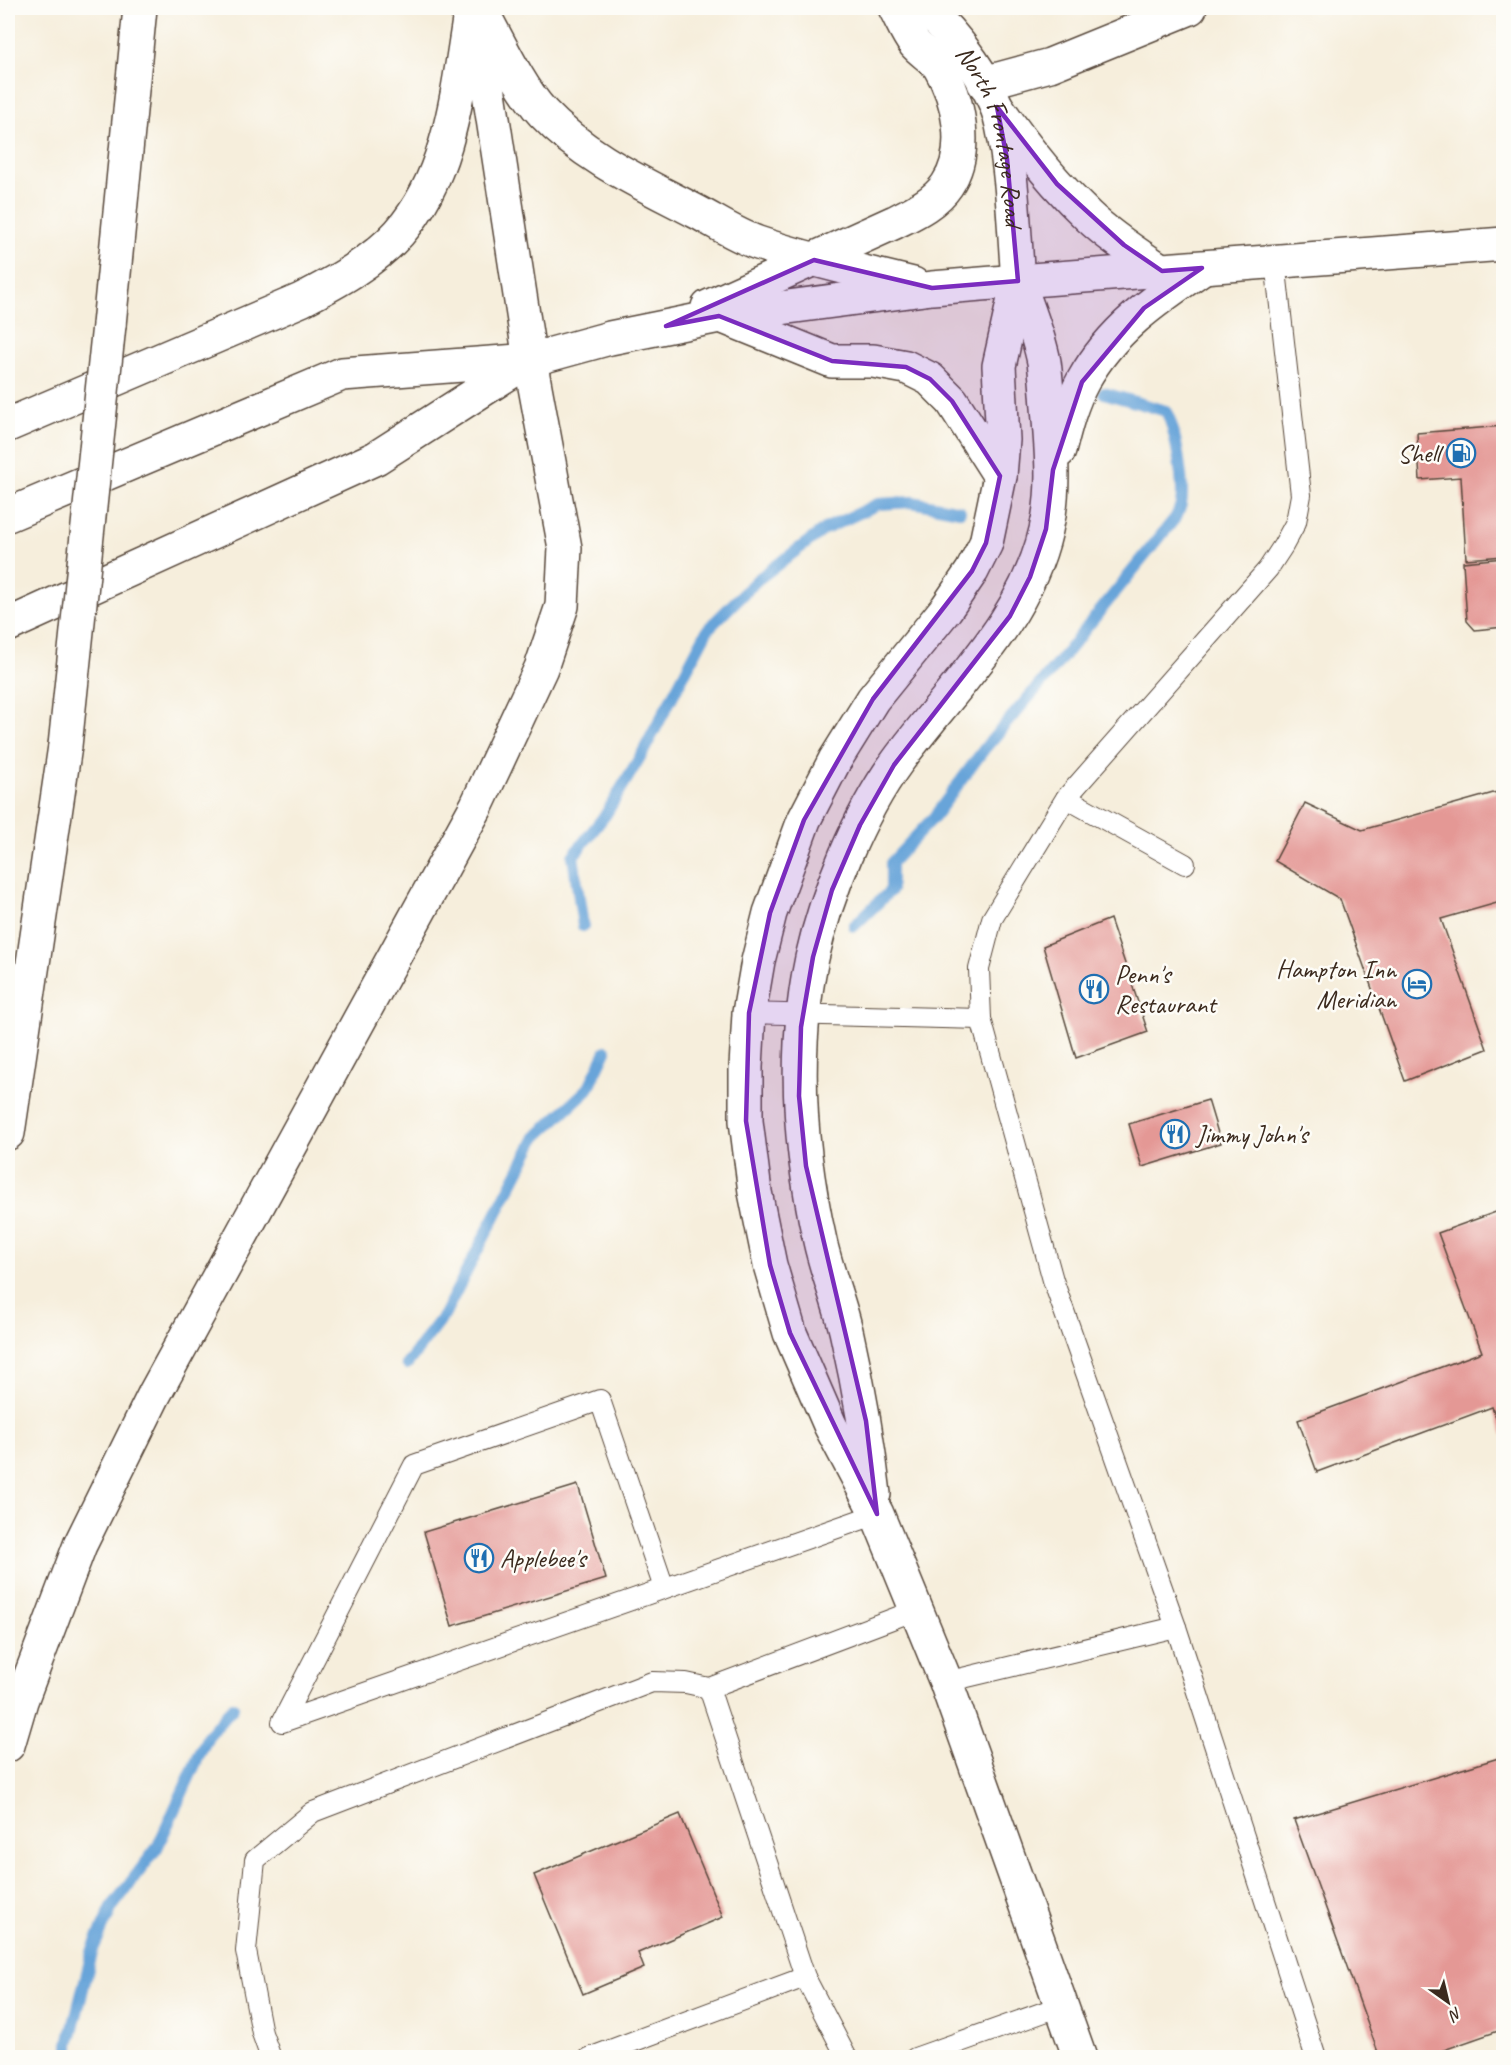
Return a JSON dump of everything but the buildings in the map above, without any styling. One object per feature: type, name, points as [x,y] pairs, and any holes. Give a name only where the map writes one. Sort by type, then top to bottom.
[{"type":"main road","points":[[8,1133],[65,746],[140,8]]},
{"type":"main road","points":[[8,1745],[21,1701],[80,1545],[154,1395],[477,807],[507,745],[548,648],[562,606],[565,548],[530,360],[473,8]]},
{"type":"main road","points":[[8,425],[301,300],[347,274],[376,254],[399,232],[418,208],[449,136],[473,8]]},
{"type":"main road","points":[[480,8],[516,74],[542,112],[570,138],[640,182],[755,242],[813,260],[932,288]]},
{"type":"main road","points":[[666,326],[895,222],[924,206],[947,186],[958,162],[961,133],[954,100],[938,66],[914,43],[895,8]]},
{"type":"main road","name":"North Frontage Road","points":[[924,8],[950,33],[991,95],[1002,124],[1018,281]]},
{"type":"main road","points":[[1162,271],[1089,217],[1028,150],[991,95],[1050,65],[1190,8]]},
{"type":"main road","points":[[8,515],[342,374],[530,360],[666,326],[719,316],[932,288],[1503,244]]},
{"type":"main road","points":[[877,1514],[866,1420],[846,1331],[820,1243],[806,1166],[799,1096],[803,1014],[813,957],[832,890],[860,825],[894,765],[1010,616],[1030,577],[1046,529],[1053,470],[1070,410],[1082,382],[1099,356],[1144,308],[1202,268]]},
{"type":"main road","points":[[1018,281],[1044,360],[1053,470]]},
{"type":"main road","points":[[1018,281],[999,366],[1003,440],[1000,476],[986,543],[972,571],[946,609],[873,699],[835,760],[804,820],[770,913],[758,962],[749,1013],[746,1121],[755,1192],[770,1265],[795,1343],[830,1425],[877,1514],[946,1682],[1080,2058]]},
{"type":"main road","points":[[719,316],[832,361],[873,361],[906,367],[930,379],[952,401],[1000,476]]},
{"type":"main road","points":[[8,625],[376,458],[530,360]]},
{"type":"lane","points":[[1275,261],[1301,495],[1296,522],[1268,569],[1066,798],[992,919],[979,969],[981,1019],[1053,1280],[1176,1627],[1316,2058]]},
{"type":"lane","points":[[1066,798],[1185,864]]},
{"type":"lane","points":[[749,1013],[981,1019]]},
{"type":"lane","points":[[664,1588],[600,1400],[414,1465],[282,1722],[877,1514]]},
{"type":"lane","points":[[271,2058],[262,2033],[246,1951],[255,1860],[313,1812],[652,1682],[686,1683],[709,1688],[916,1610]]},
{"type":"lane","points":[[946,1682],[1176,1627]]},
{"type":"lane","points":[[709,1688],[805,1977],[847,2058]]},
{"type":"lane","points":[[589,2058],[805,1977]]},
{"type":"lane","points":[[915,2058],[1061,2006]]},
{"type":"highlighted area","points":[[997,107],[1057,184],[1124,245],[1162,271],[1202,268],[1144,308],[1082,382],[1053,470],[1046,529],[1030,577],[1010,616],[894,765],[860,825],[832,890],[813,957],[801,1027],[799,1096],[806,1166],[866,1421],[877,1514],[790,1333],[770,1265],[746,1121],[749,1013],[770,913],[804,820],[873,699],[972,571],[986,543],[1000,476],[952,401],[930,379],[906,367],[832,361],[719,316],[666,326],[814,260],[932,288],[1018,281],[1007,159]]},
{"type":"waterway","points":[[854,926],[891,890],[891,863],[934,817],[985,748],[1054,668],[1177,515],[1182,495],[1180,470],[1173,430],[1166,411],[1104,393]]},
{"type":"waterway","points":[[583,926],[573,856],[606,814],[643,752],[708,629],[757,580],[825,529],[878,504],[912,502],[960,511]]},
{"type":"waterway","points":[[407,1364],[444,1315],[536,1137],[588,1089],[606,1051]]},
{"type":"waterway","points":[[69,2058],[69,2044],[93,1949],[112,1907],[157,1848],[208,1736],[233,1707]]},
{"type":"place","name":"Shell","points":[[1461,453]]},
{"type":"place","name":"Hampton Inn Meridian","points":[[1417,984]]},
{"type":"place","name":"Penn's Restaurant","points":[[1094,989]]},
{"type":"place","name":"Jimmy John's","points":[[1175,1134]]},
{"type":"place","name":"Applebee's","points":[[479,1558]]}]
